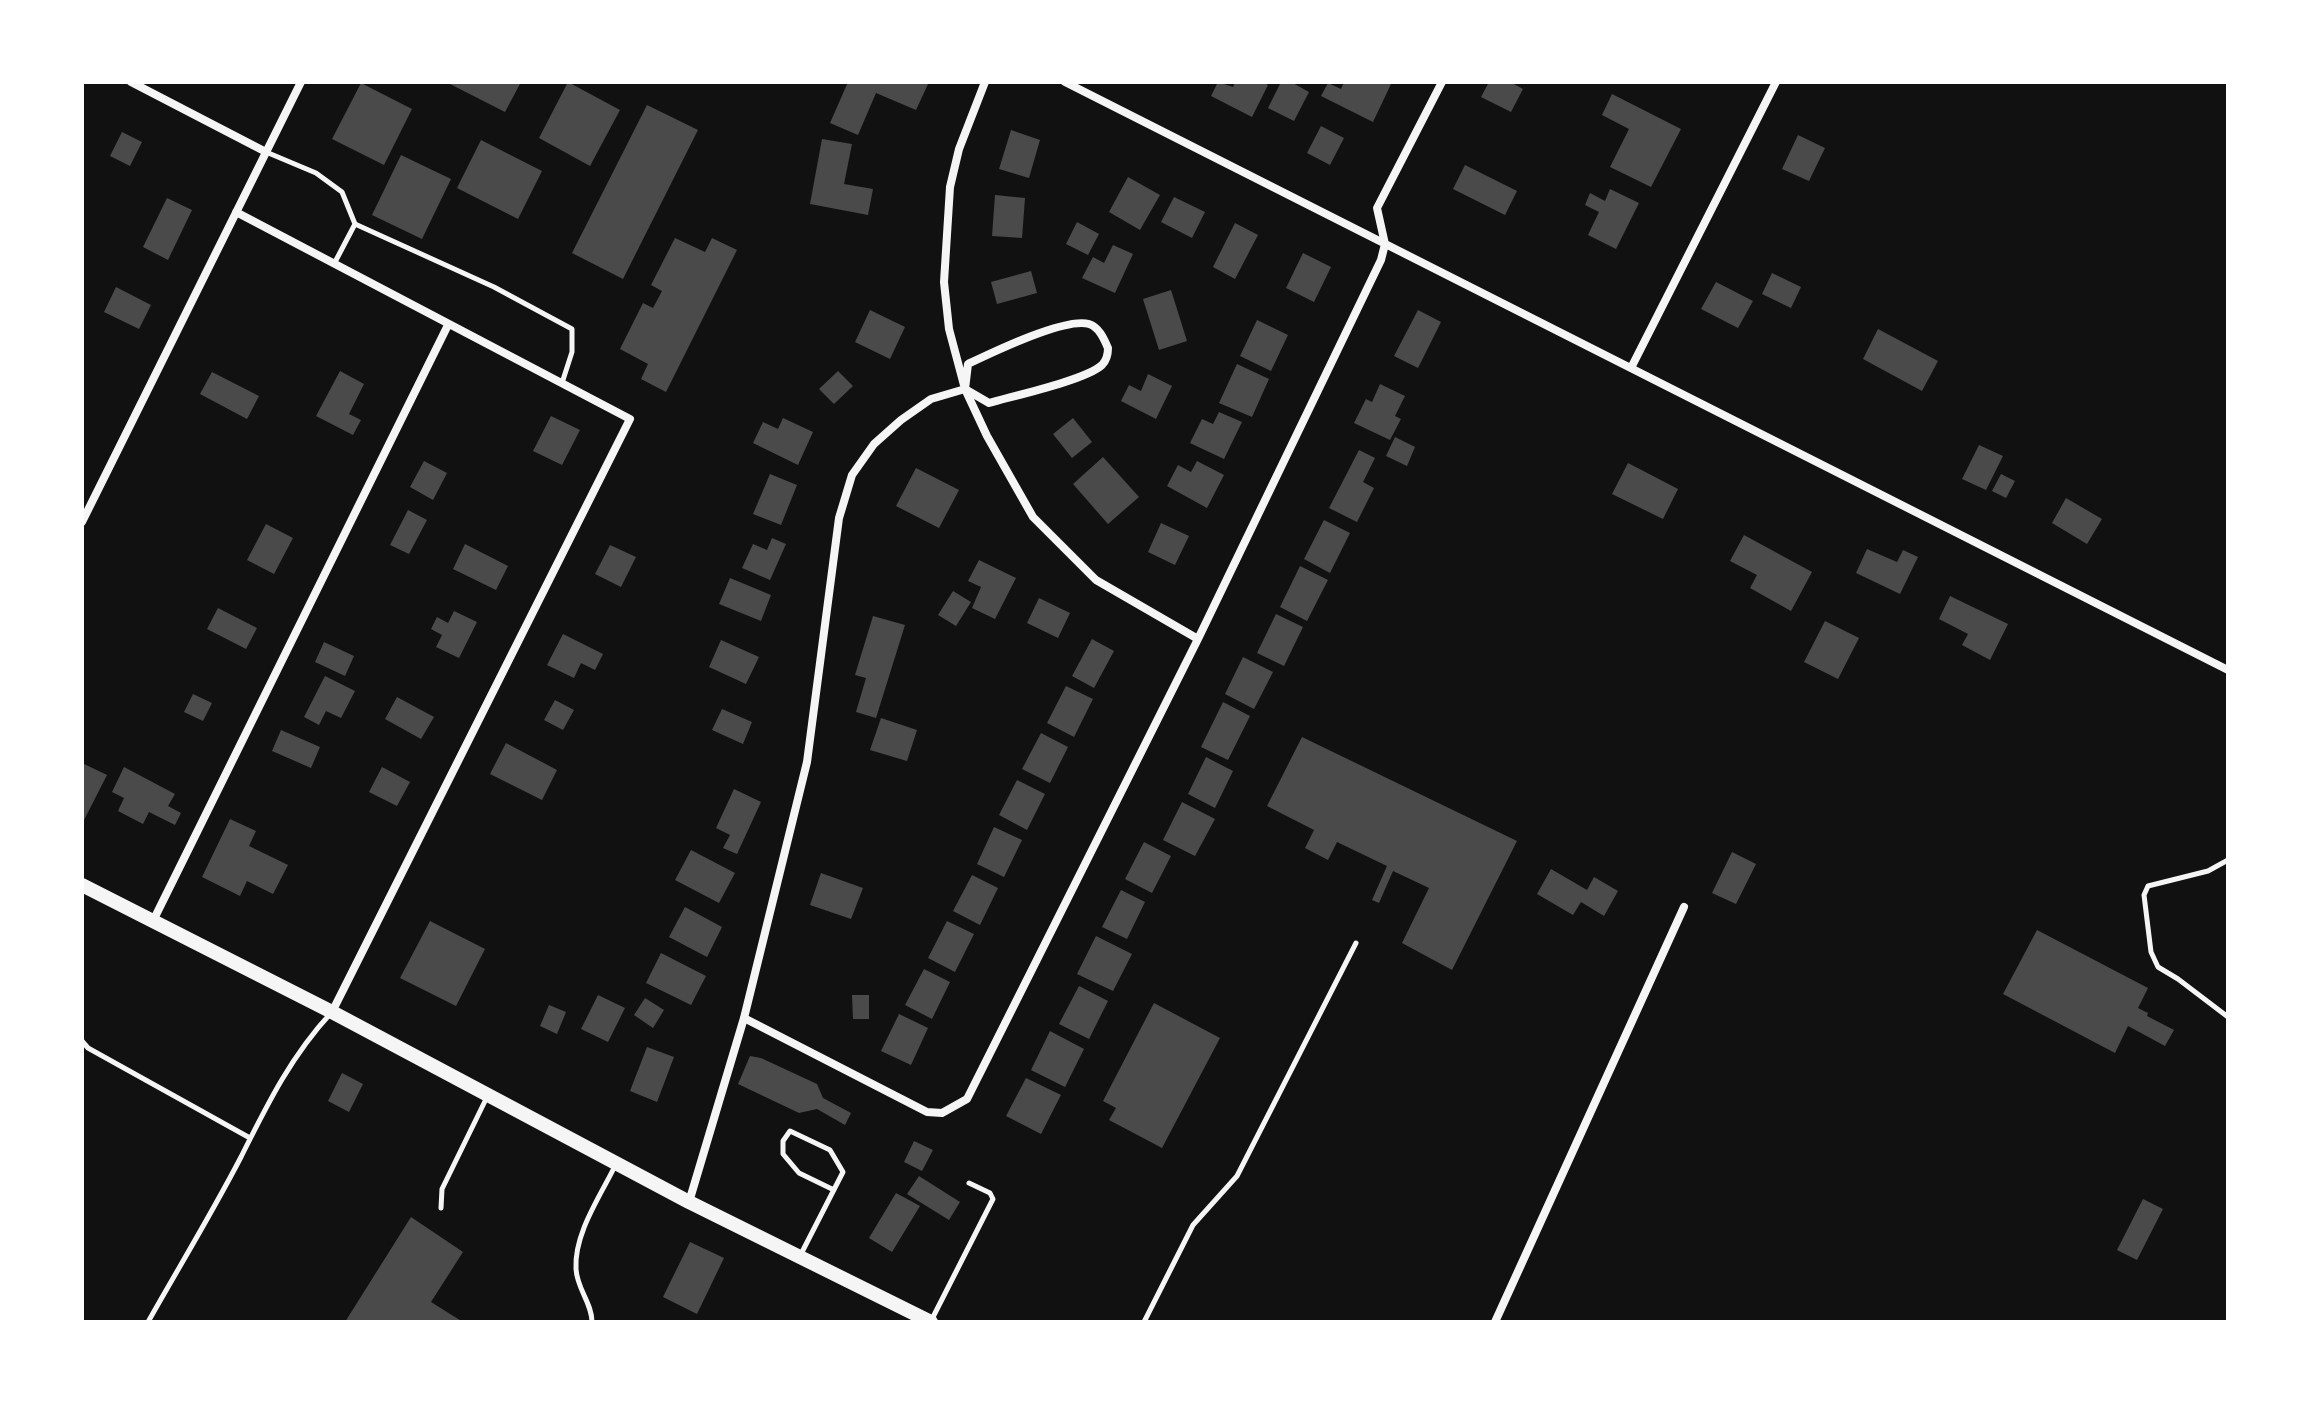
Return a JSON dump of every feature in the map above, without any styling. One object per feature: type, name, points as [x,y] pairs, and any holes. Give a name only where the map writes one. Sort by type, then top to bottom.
[{"type":"main road","points":[[82,885],[332,1012],[689,1202],[931,1322]]},
{"type":"street","points":[[131,82],[266,152]]},
{"type":"street","points":[[82,522],[301,82]]},
{"type":"street","points":[[985,82],[956,161],[950,187],[946,241],[944,282],[949,329],[965,389],[987,436],[1033,517],[1096,580],[1198,639]]},
{"type":"street","points":[[1065,82],[2228,670]]},
{"type":"street","points":[[744,1018],[927,1112],[942,1113],[967,1099],[1198,639],[1381,260],[1385,244],[1377,208],[1442,82]]},
{"type":"street","points":[[1631,368],[1776,82]]},
{"type":"street","points":[[236,212],[630,419],[332,1012]]},
{"type":"street","points":[[689,1202],[744,1018],[807,762],[839,518],[852,475],[874,444],[931,399],[965,389],[989,403],[1049,386],[1095,370],[1105,362],[1108,348],[1100,332],[1087,323],[1037,335],[968,364],[965,389]]},
{"type":"street","points":[[153,921],[448,325]]},
{"type":"street","points":[[1495,1322],[1684,907]]},
{"type":"lane","points":[[266,152],[316,173],[342,192],[355,224],[494,287],[572,329],[572,352],[562,384]]},
{"type":"lane","points":[[334,264],[355,224]]},
{"type":"lane","points":[[2228,860],[2208,871],[2148,886],[2144,895],[2151,952],[2158,967],[2228,1017]]},
{"type":"lane","points":[[1144,1322],[1193,1225],[1237,1176],[1356,943]]},
{"type":"lane","points":[[148,1322],[287,1068],[311,1034],[332,1012]]},
{"type":"lane","points":[[82,1041],[88,1048],[250,1138]]},
{"type":"lane","points":[[441,1208],[442,1189],[488,1095]]},
{"type":"lane","points":[[800,1257],[834,1190],[843,1172],[830,1150],[790,1131],[783,1141],[783,1154],[799,1173],[834,1190]]},
{"type":"lane","points":[[592,1322],[592,1310],[582,1295],[576,1270],[578,1244],[617,1163]]},
{"type":"lane","points":[[931,1322],[993,1199],[990,1193],[969,1183]]},
{"type":"building","points":[[446,82],[521,82],[505,112]]},
{"type":"building","points":[[568,82],[620,110],[590,166],[539,138]]},
{"type":"building","points":[[848,82],[929,82],[916,110],[876,93],[858,135],[830,123]]},
{"type":"building","points":[[1218,82],[1233,87],[1235,82],[1263,82],[1268,85],[1252,117],[1211,96]]},
{"type":"building","points":[[1281,82],[1291,82],[1309,92],[1294,121],[1268,108]]},
{"type":"building","points":[[1344,82],[1392,82],[1373,122],[1321,96],[1328,83],[1341,89]]},
{"type":"building","points":[[1489,82],[1510,82],[1523,89],[1511,112],[1481,97]]},
{"type":"building","points":[[361,83],[412,109],[384,165],[332,139]]},
{"type":"building","points":[[1612,94],[1681,129],[1651,187],[1610,167],[1629,129],[1602,115]]},
{"type":"building","points":[[647,105],[698,130],[623,279],[572,253]]},
{"type":"building","points":[[1321,126],[1344,138],[1330,165],[1307,153]]},
{"type":"building","points":[[1011,130],[1040,140],[1029,178],[999,169]]},
{"type":"building","points":[[122,132],[142,142],[130,166],[110,156]]},
{"type":"building","points":[[1798,135],[1825,148],[1809,181],[1782,169]]},
{"type":"building","points":[[822,139],[852,144],[844,184],[873,189],[868,215],[810,204]]},
{"type":"building","points":[[481,140],[542,171],[518,219],[457,188]]},
{"type":"building","points":[[401,155],[451,179],[422,239],[372,215]]},
{"type":"building","points":[[1465,165],[1517,191],[1505,215],[1453,189]]},
{"type":"building","points":[[1128,177],[1160,195],[1140,230],[1109,212]]},
{"type":"building","points":[[1610,189],[1639,203],[1616,249],[1588,235],[1599,212],[1585,205],[1590,193],[1605,201]]},
{"type":"building","points":[[995,195],[1025,198],[1022,238],[992,236]]},
{"type":"building","points":[[1174,197],[1205,212],[1192,238],[1161,222]]},
{"type":"building","points":[[167,198],[192,210],[168,260],[143,247]]},
{"type":"building","points":[[1077,222],[1099,234],[1088,255],[1066,244]]},
{"type":"building","points":[[1235,223],[1258,235],[1235,279],[1213,267]]},
{"type":"building","points":[[675,238],[705,252],[712,238],[737,250],[666,392],[641,379],[648,364],[620,349],[643,303],[653,308],[662,291],[651,285]]},
{"type":"building","points":[[1113,245],[1133,254],[1115,293],[1082,278],[1093,257],[1104,263]]},
{"type":"building","points":[[1303,253],[1331,267],[1314,302],[1286,288]]},
{"type":"building","points":[[1031,271],[1037,293],[997,304],[991,282]]},
{"type":"building","points":[[1772,273],[1801,287],[1791,308],[1762,294]]},
{"type":"building","points":[[1716,282],[1753,301],[1738,328],[1701,309]]},
{"type":"building","points":[[116,287],[151,305],[139,329],[104,312]]},
{"type":"building","points":[[1171,290],[1187,341],[1159,350],[1143,299]]},
{"type":"building","points":[[870,310],[905,327],[890,359],[855,342]]},
{"type":"building","points":[[1418,310],[1441,322],[1418,368],[1394,356]]},
{"type":"building","points":[[1257,320],[1288,335],[1271,371],[1240,356]]},
{"type":"building","points":[[1878,329],[1938,361],[1922,391],[1863,359]]},
{"type":"building","points":[[1237,364],[1269,379],[1252,417],[1219,403]]},
{"type":"building","points":[[340,371],[364,384],[349,414],[361,420],[353,435],[316,416]]},
{"type":"building","points":[[838,371],[853,386],[834,404],[819,389]]},
{"type":"building","points":[[212,372],[259,396],[247,419],[200,394]]},
{"type":"building","points":[[1148,374],[1172,386],[1156,419],[1121,401],[1129,385],[1141,391]]},
{"type":"building","points":[[1380,384],[1405,396],[1395,416],[1401,419],[1390,440],[1354,423],[1366,399],[1372,402]]},
{"type":"building","points":[[1219,412],[1242,422],[1224,459],[1190,443],[1202,419],[1213,424]]},
{"type":"building","points":[[551,416],[580,430],[562,465],[533,451]]},
{"type":"building","points":[[783,418],[813,432],[798,465],[753,443],[763,422],[778,429]]},
{"type":"building","points":[[1073,418],[1092,442],[1072,458],[1053,434]]},
{"type":"building","points":[[1395,437],[1415,447],[1407,466],[1386,456]]},
{"type":"building","points":[[1979,445],[2003,456],[1986,490],[1962,479]]},
{"type":"building","points":[[1359,450],[1375,458],[1363,482],[1374,488],[1357,522],[1329,508]]},
{"type":"building","points":[[1103,457],[1139,497],[1108,524],[1073,484]]},
{"type":"building","points":[[424,461],[447,473],[433,500],[410,487]]},
{"type":"building","points":[[1197,461],[1224,475],[1207,508],[1167,486],[1178,465],[1191,472]]},
{"type":"building","points":[[1628,463],[1678,489],[1663,519],[1612,494]]},
{"type":"building","points":[[916,468],[959,490],[939,528],[896,506]]},
{"type":"building","points":[[770,474],[797,485],[781,525],[753,514]]},
{"type":"building","points":[[2001,474],[2015,481],[2006,498],[1992,491]]},
{"type":"building","points":[[2066,498],[2102,519],[2087,544],[2052,523]]},
{"type":"building","points":[[408,510],[427,520],[409,554],[390,545]]},
{"type":"building","points":[[1324,520],[1350,533],[1330,573],[1304,559]]},
{"type":"building","points":[[1161,523],[1189,536],[1175,565],[1148,552]]},
{"type":"building","points":[[266,524],[293,538],[274,574],[247,560]]},
{"type":"building","points":[[1744,535],[1812,572],[1791,611],[1750,588],[1757,575],[1730,561]]},
{"type":"building","points":[[772,538],[786,544],[770,580],[742,568],[753,544],[767,550]]},
{"type":"building","points":[[465,544],[508,566],[496,590],[453,569]]},
{"type":"building","points":[[610,545],[636,557],[621,587],[595,574]]},
{"type":"building","points":[[1867,549],[1897,562],[1903,550],[1918,557],[1900,594],[1856,573]]},
{"type":"building","points":[[979,560],[1016,578],[995,619],[972,608],[981,587],[968,581]]},
{"type":"building","points":[[1300,566],[1328,580],[1307,621],[1280,607]]},
{"type":"building","points":[[730,578],[771,595],[761,621],[719,604]]},
{"type":"building","points":[[953,591],[971,602],[956,626],[938,615]]},
{"type":"building","points":[[1950,596],[2008,624],[1990,660],[1962,645],[1968,634],[1939,619]]},
{"type":"building","points":[[1039,598],[1070,613],[1058,638],[1027,623]]},
{"type":"building","points":[[218,608],[257,628],[246,649],[207,629]]},
{"type":"building","points":[[454,611],[477,622],[459,658],[436,647],[442,635],[431,629],[437,617],[448,623]]},
{"type":"building","points":[[1276,614],[1303,627],[1284,666],[1257,653]]},
{"type":"building","points":[[873,616],[905,625],[876,718],[856,712],[866,678],[855,675]]},
{"type":"building","points":[[1825,621],[1859,638],[1838,679],[1804,662]]},
{"type":"building","points":[[563,634],[603,654],[595,670],[581,663],[574,678],[547,665]]},
{"type":"building","points":[[1092,639],[1114,651],[1094,688],[1072,676]]},
{"type":"building","points":[[721,640],[759,657],[746,684],[709,667]]},
{"type":"building","points":[[324,642],[354,656],[345,676],[315,662]]},
{"type":"building","points":[[1243,657],[1273,672],[1254,709],[1225,694]]},
{"type":"building","points":[[325,676],[355,691],[341,718],[326,711],[319,725],[304,717]]},
{"type":"building","points":[[1066,686],[1093,699],[1074,737],[1047,723]]},
{"type":"building","points":[[193,694],[212,703],[203,721],[184,712]]},
{"type":"building","points":[[397,697],[434,717],[421,739],[385,719]]},
{"type":"building","points":[[555,700],[574,710],[563,730],[544,720]]},
{"type":"building","points":[[1223,702],[1250,716],[1228,760],[1201,747]]},
{"type":"building","points":[[722,709],[752,722],[743,744],[712,730]]},
{"type":"building","points":[[881,718],[917,730],[907,761],[870,750]]},
{"type":"building","points":[[281,730],[320,747],[311,768],[272,751]]},
{"type":"building","points":[[1041,733],[1068,747],[1050,783],[1022,769]]},
{"type":"building","points":[[1302,737],[1517,841],[1452,970],[1402,943],[1429,888],[1393,871],[1379,903],[1372,900],[1387,866],[1337,842],[1328,860],[1305,848],[1314,830],[1267,806]]},
{"type":"building","points":[[506,743],[557,770],[542,800],[490,774]]},
{"type":"building","points":[[1206,757],[1233,771],[1215,808],[1188,794]]},
{"type":"building","points":[[82,763],[107,775],[82,824]]},
{"type":"building","points":[[124,767],[175,794],[168,806],[181,813],[175,825],[149,812],[143,824],[118,811],[124,798],[112,792]]},
{"type":"building","points":[[382,767],[410,782],[397,806],[369,792]]},
{"type":"building","points":[[1017,780],[1045,794],[1027,830],[999,815]]},
{"type":"building","points":[[734,789],[761,802],[737,854],[723,848],[730,835],[716,828]]},
{"type":"building","points":[[1182,802],[1215,819],[1195,856],[1163,840]]},
{"type":"building","points":[[230,819],[256,831],[249,846],[288,865],[273,894],[247,881],[240,896],[202,877]]},
{"type":"building","points":[[994,827],[1022,840],[1004,877],[977,864]]},
{"type":"building","points":[[1144,842],[1171,856],[1152,893],[1125,879]]},
{"type":"building","points":[[691,850],[735,873],[719,903],[675,880]]},
{"type":"building","points":[[1732,852],[1756,864],[1736,904],[1712,893]]},
{"type":"building","points":[[1551,869],[1587,890],[1594,877],[1618,891],[1604,916],[1581,902],[1573,915],[1537,894]]},
{"type":"building","points":[[821,873],[863,888],[851,919],[810,905]]},
{"type":"building","points":[[972,875],[998,888],[980,925],[953,911]]},
{"type":"building","points":[[1121,890],[1145,902],[1127,939],[1102,927]]},
{"type":"building","points":[[685,907],[722,927],[707,957],[669,937]]},
{"type":"building","points":[[430,921],[485,949],[456,1006],[400,978]]},
{"type":"building","points":[[947,921],[974,934],[955,972],[928,958]]},
{"type":"building","points":[[2037,930],[2148,988],[2138,1008],[2174,1030],[2165,1046],[2128,1026],[2115,1053],[2003,994]]},
{"type":"building","points":[[1096,936],[1132,954],[1113,991],[1077,974]]},
{"type":"building","points":[[661,953],[706,976],[691,1005],[646,983]]},
{"type":"building","points":[[924,969],[950,982],[932,1019],[905,1005]]},
{"type":"building","points":[[1079,986],[1108,1001],[1089,1039],[1059,1024]]},
{"type":"building","points":[[598,995],[625,1008],[608,1042],[581,1029]]},
{"type":"building","points":[[852,995],[869,995],[869,1019],[853,1019]]},
{"type":"building","points":[[645,998],[664,1010],[653,1028],[634,1015]]},
{"type":"building","points":[[1154,1003],[1220,1038],[1162,1148],[1109,1120],[1116,1108],[1103,1101]]},
{"type":"building","points":[[549,1005],[566,1012],[557,1034],[540,1026]]},
{"type":"building","points":[[899,1014],[928,1028],[911,1065],[881,1051]]},
{"type":"building","points":[[1050,1031],[1084,1049],[1065,1087],[1031,1070]]},
{"type":"building","points":[[647,1047],[674,1057],[657,1102],[630,1091]]},
{"type":"building","points":[[750,1056],[817,1084],[823,1098],[851,1113],[845,1125],[817,1109],[799,1113],[738,1084]]},
{"type":"building","points":[[342,1073],[363,1084],[349,1112],[328,1101]]},
{"type":"building","points":[[1026,1078],[1061,1095],[1041,1134],[1006,1116]]},
{"type":"building","points":[[914,1141],[933,1150],[922,1171],[904,1162]]},
{"type":"building","points":[[919,1176],[960,1202],[949,1220],[907,1194]]},
{"type":"building","points":[[896,1193],[920,1206],[892,1252],[869,1238]]},
{"type":"building","points":[[2143,1199],[2163,1209],[2137,1260],[2117,1250]]},
{"type":"building","points":[[411,1217],[463,1252],[431,1302],[463,1322],[345,1322]]},
{"type":"building","points":[[690,1242],[724,1258],[697,1314],[663,1297]]}]
